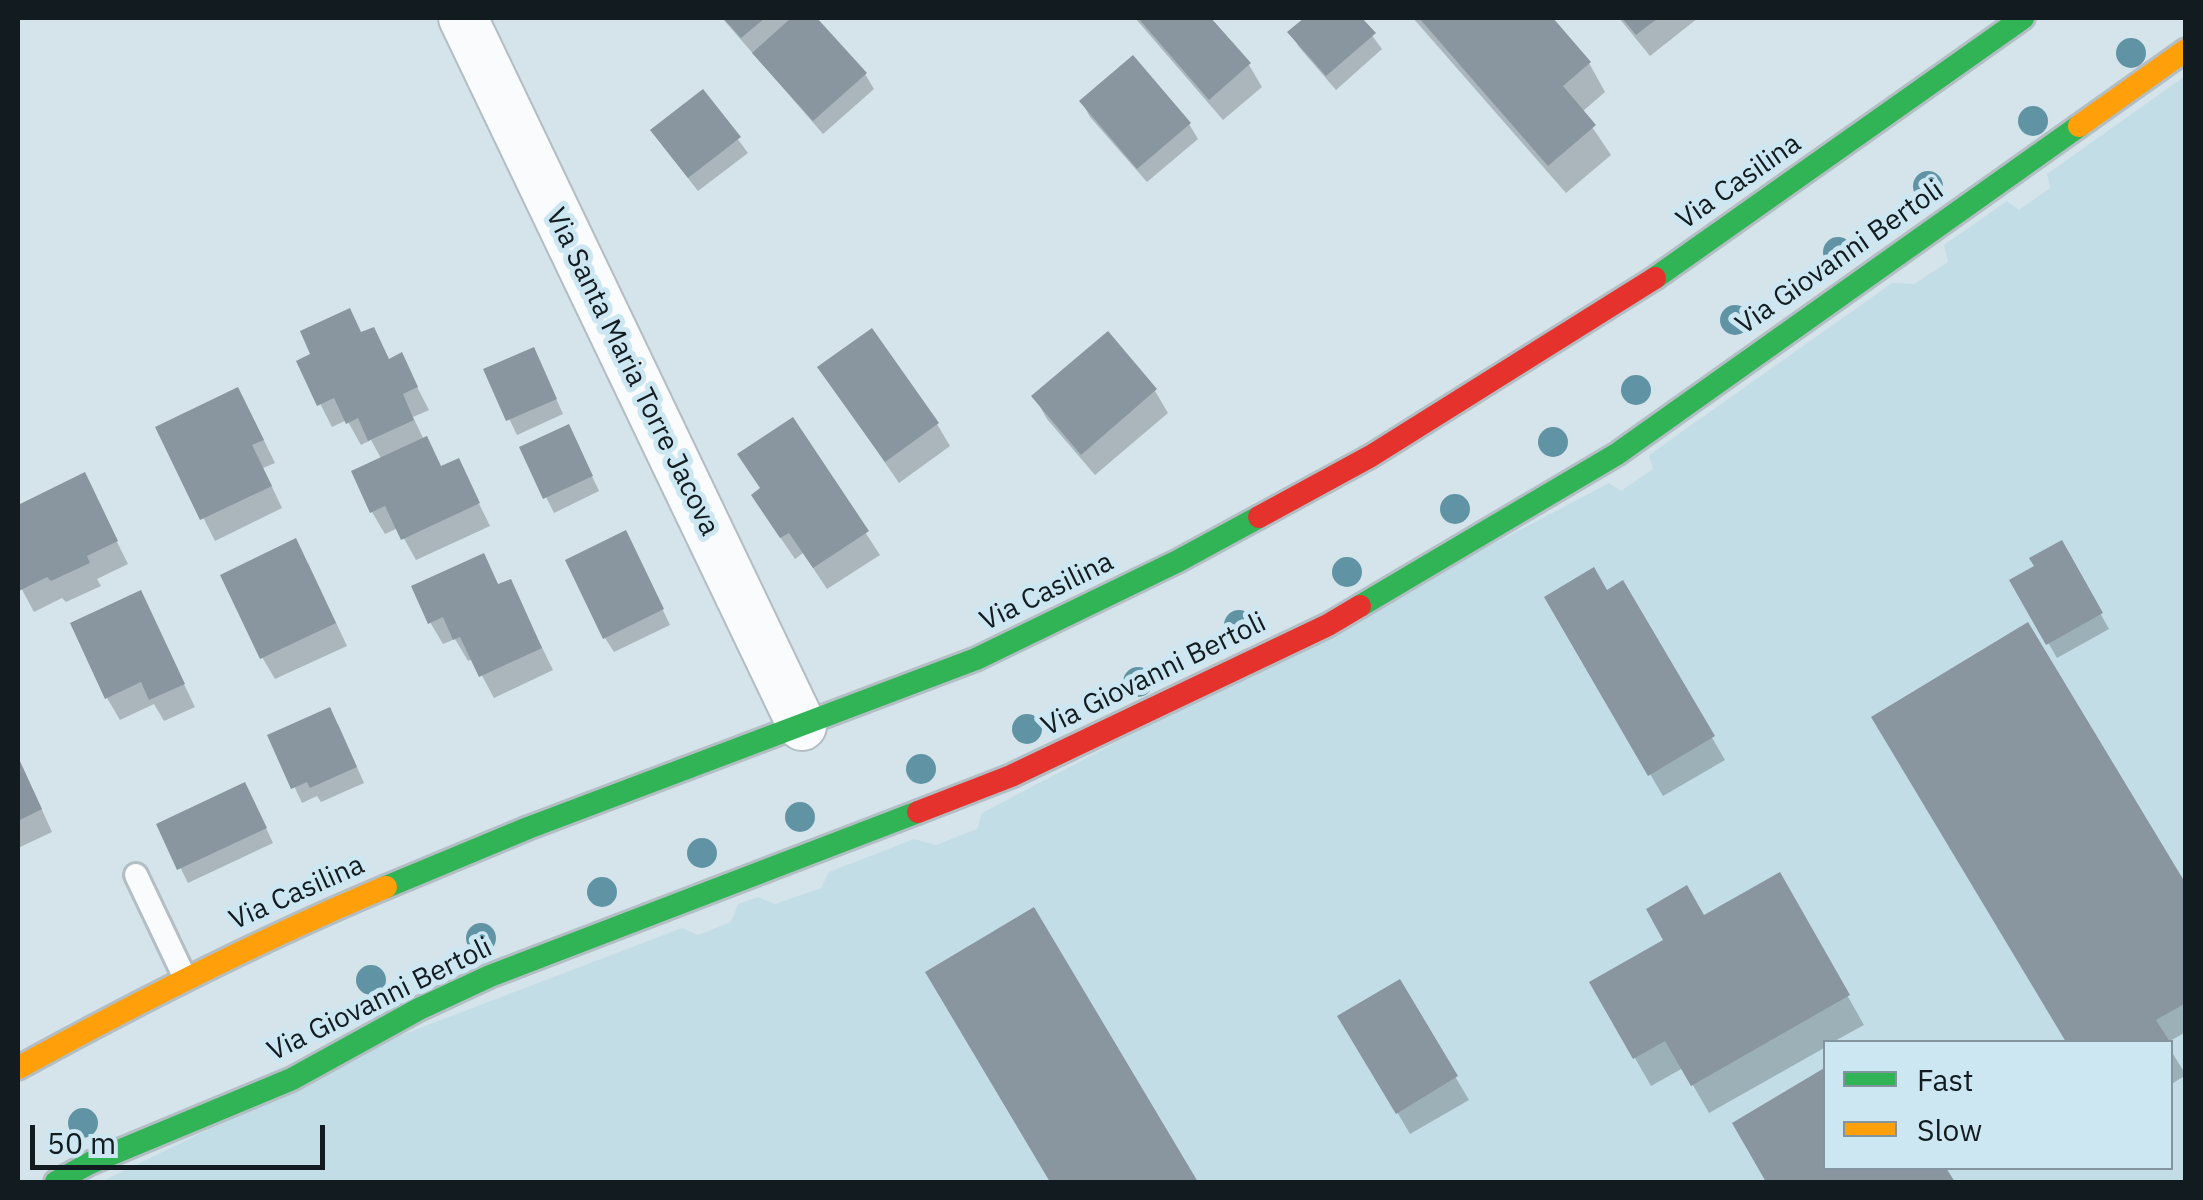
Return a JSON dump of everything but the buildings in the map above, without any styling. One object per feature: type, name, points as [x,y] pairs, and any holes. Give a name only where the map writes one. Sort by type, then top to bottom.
[{"type":"street","name":"Via Santa Maria Torre Jacova","points":[[463,18],[802,726]]},
{"type":"street","name":"Via Casilina","points":[[18,1068],[185,978],[443,862],[917,684],[1032,634],[1178,561],[1370,456],[1510,372],[1659,275],[2023,18]]},
{"type":"street","name":"Via Giovanni Bertoli","points":[[56,1182],[90,1163],[292,1079],[420,1009],[490,976],[1011,776],[1328,625],[1617,454],[2186,50]]},
{"type":"lane","points":[[136,875],[185,978]]},
{"type":"shaded area","points":[[2185,76],[2185,1182],[101,1182],[399,1036],[682,928],[698,935],[731,922],[738,904],[758,897],[775,904],[821,888],[829,872],[914,839],[936,845],[977,829],[982,813],[1609,483],[1621,491],[1653,469],[1649,455],[1892,283],[1914,284],[1948,262],[1944,245],[2007,201],[2019,210],[2050,188],[2047,174]]},
{"type":"traffic: fast","points":[[1655,278],[2023,18]]},
{"type":"traffic: fast","points":[[1360,606],[1617,454],[2079,126]]},
{"type":"traffic: fast","points":[[386,887],[528,828],[976,659],[1178,561],[1259,517]]},
{"type":"traffic: fast","points":[[56,1182],[90,1163],[292,1079],[419,1009],[490,976],[918,812]]},
{"type":"traffic: slow","points":[[2079,126],[2186,50]]},
{"type":"traffic: slow","points":[[18,1068],[199,973],[386,887]]},
{"type":"traffic: jam","points":[[1259,517],[1371,456],[1655,278]]},
{"type":"traffic: jam","points":[[918,812],[1011,776],[1328,625],[1360,606]]}]
